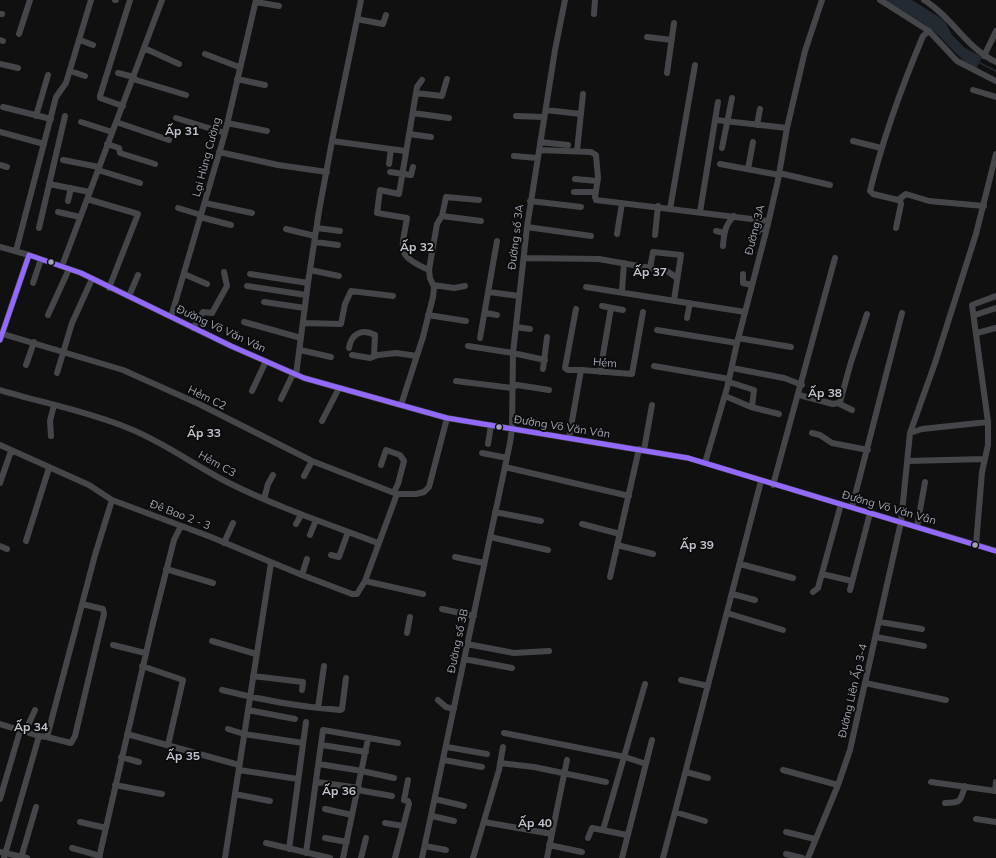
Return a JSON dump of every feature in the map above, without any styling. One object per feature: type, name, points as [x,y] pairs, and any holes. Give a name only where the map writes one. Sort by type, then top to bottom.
[{"type":"street","points":[[19,34],[30,0]]},
{"type":"street","points":[[16,251],[56,97],[66,83],[91,0]]},
{"type":"street","points":[[123,106],[100,98],[100,96],[130,0]]},
{"type":"street","points":[[62,266],[107,144],[134,78],[162,0]]},
{"type":"street","points":[[282,399],[295,375],[300,350],[306,295],[332,141],[361,0]]},
{"type":"street","name":"Đường số 3A","points":[[512,428],[513,352],[530,201],[555,50],[565,0]]},
{"type":"street","points":[[594,14],[596,0]]},
{"type":"street","name":"Đường 3A","points":[[705,463],[729,381],[737,340],[768,221],[779,174],[787,128],[805,51],[822,0]]},
{"type":"street","points":[[880,0],[929,30],[957,61],[996,82]]},
{"type":"street","points":[[256,1],[280,6]]},
{"type":"street","name":"Lại Hùng Cường","points":[[171,317],[225,133],[239,68],[256,1]]},
{"type":"street","points":[[926,1],[941,12],[973,48],[996,62]]},
{"type":"street","points":[[357,19],[383,24],[386,15]]},
{"type":"street","points":[[667,73],[674,23]]},
{"type":"street","points":[[900,200],[873,194],[870,191],[881,148],[917,50],[923,36],[929,30]]},
{"type":"street","points":[[984,56],[996,31]]},
{"type":"street","points":[[647,37],[672,40]]},
{"type":"street","points":[[80,40],[93,45]]},
{"type":"street","points":[[144,48],[179,64]]},
{"type":"street","points":[[205,54],[239,68]]},
{"type":"street","points":[[0,64],[18,68]]},
{"type":"street","points":[[670,208],[695,65]]},
{"type":"street","points":[[70,71],[84,76]]},
{"type":"street","points":[[118,74],[186,96]]},
{"type":"street","points":[[36,116],[48,75]]},
{"type":"street","points":[[237,79],[266,85]]},
{"type":"street","points":[[416,93],[442,96],[447,79]]},
{"type":"street","points":[[422,80],[417,87],[401,173],[399,194],[380,190],[377,213],[407,218],[402,250],[403,253],[406,257],[428,270]]},
{"type":"street","points":[[973,90],[996,97]]},
{"type":"street","points":[[578,151],[583,94]]},
{"type":"street","points":[[722,148],[732,98]]},
{"type":"street","points":[[700,212],[718,102]]},
{"type":"street","points":[[3,107],[51,119]]},
{"type":"street","points":[[757,125],[760,108]]},
{"type":"street","points":[[546,110],[581,114]]},
{"type":"street","points":[[413,113],[449,118]]},
{"type":"street","points":[[39,228],[65,116]]},
{"type":"street","points":[[516,116],[544,117]]},
{"type":"street","points":[[176,118],[225,133]]},
{"type":"street","points":[[716,120],[787,128]]},
{"type":"street","points":[[81,122],[112,132]]},
{"type":"street","points":[[116,122],[169,140]]},
{"type":"street","points":[[227,123],[267,131]]},
{"type":"street","points":[[0,132],[44,144]]},
{"type":"street","points":[[409,134],[431,137]]},
{"type":"street","points":[[332,141],[405,151]]},
{"type":"street","points":[[853,141],[881,148]]},
{"type":"street","points":[[540,142],[568,145]]},
{"type":"street","points":[[748,169],[753,142]]},
{"type":"street","points":[[107,144],[119,148],[120,153],[155,164]]},
{"type":"street","points":[[389,164],[391,149]]},
{"type":"street","points":[[539,150],[591,152],[596,155],[596,200],[622,204],[658,206],[768,221]]},
{"type":"street","points":[[219,152],[278,165],[327,172]]},
{"type":"street","name":"Đường Liên Ấp 3-4","points":[[808,858],[838,785],[850,750],[902,522],[910,433],[935,363],[984,206],[996,154]]},
{"type":"street","points":[[514,156],[537,158]]},
{"type":"street","points":[[64,160],[98,169],[140,183]]},
{"type":"street","points":[[720,164],[779,174],[830,185]]},
{"type":"street","points":[[390,172],[411,175],[413,167]]},
{"type":"street","points":[[575,179],[597,181]]},
{"type":"street","points":[[49,184],[90,192]]},
{"type":"street","points":[[68,201],[71,188]]},
{"type":"street","points":[[574,192],[596,192]]},
{"type":"street","points":[[900,200],[906,194],[928,201],[984,206]]},
{"type":"street","points":[[401,405],[417,356],[433,297],[433,285],[428,270],[437,224],[442,216],[446,197],[478,200]]},
{"type":"street","points":[[87,199],[138,214],[109,288]]},
{"type":"street","points":[[896,228],[901,204],[900,200]]},
{"type":"street","points":[[530,201],[581,207]]},
{"type":"street","points":[[205,203],[252,213]]},
{"type":"street","points":[[617,234],[622,204]]},
{"type":"street","points":[[655,235],[658,206]]},
{"type":"street","points":[[178,208],[231,225]]},
{"type":"street","points":[[58,212],[80,217]]},
{"type":"street","points":[[442,216],[481,221]]},
{"type":"street","points":[[723,246],[724,233],[727,223],[734,216]]},
{"type":"street","points":[[527,227],[591,236]]},
{"type":"street","points":[[317,228],[340,231]]},
{"type":"street","points":[[752,234],[758,233],[760,229],[766,228]]},
{"type":"street","points":[[286,229],[338,245]]},
{"type":"street","points":[[716,231],[724,233]]},
{"type":"street","points":[[480,338],[486,313],[497,241]]},
{"type":"street","name":"Đường Võ Văn Vân","points":[[0,247],[69,269],[295,375],[447,418],[642,450],[705,463],[773,485],[852,507],[996,551]]},
{"type":"street","points":[[650,268],[653,252],[681,255],[674,300]]},
{"type":"street","points":[[1,335],[29,255]]},
{"type":"street","points":[[524,258],[599,259],[667,272],[677,278]]},
{"type":"street","points":[[773,485],[802,385],[835,258]]},
{"type":"street","points":[[33,283],[41,259]]},
{"type":"street","points":[[622,291],[624,263]]},
{"type":"street","points":[[48,315],[69,269]]},
{"type":"street","points":[[310,270],[339,276]]},
{"type":"street","points":[[193,328],[203,312],[212,313],[218,303],[227,286],[224,272]]},
{"type":"street","points":[[129,296],[138,274]]},
{"type":"street","points":[[184,274],[207,284]]},
{"type":"street","points":[[250,274],[308,283]]},
{"type":"street","points":[[743,274],[743,283],[752,285]]},
{"type":"street","points":[[57,373],[72,324],[92,279]]},
{"type":"street","points":[[433,285],[454,288],[465,286]]},
{"type":"street","points":[[247,286],[306,295]]},
{"type":"street","points":[[586,287],[622,291],[744,312]]},
{"type":"street","points":[[303,323],[341,324],[345,304],[351,291],[393,296]]},
{"type":"street","points":[[489,292],[519,296]]},
{"type":"street","points":[[976,545],[982,472],[988,445],[988,422],[972,305],[996,296]]},
{"type":"street","points":[[264,302],[305,308]]},
{"type":"street","points":[[687,318],[690,303]]},
{"type":"street","points":[[602,306],[623,310]]},
{"type":"street","points":[[600,372],[610,308]]},
{"type":"street","points":[[974,315],[996,308]]},
{"type":"street","points":[[576,309],[565,368],[568,370],[581,370]]},
{"type":"street","name":"Hẻm","points":[[569,438],[581,370],[632,374],[643,312]]},
{"type":"street","points":[[486,313],[497,315]]},
{"type":"street","points":[[852,507],[868,450],[902,313]]},
{"type":"street","points":[[838,403],[843,396],[851,362],[867,314]]},
{"type":"street","points":[[428,315],[466,321]]},
{"type":"street","points":[[244,322],[301,338]]},
{"type":"street","points":[[516,327],[530,329]]},
{"type":"street","points":[[977,333],[996,328]]},
{"type":"street","points":[[657,330],[791,347]]},
{"type":"street","points":[[349,348],[351,339],[358,332],[370,332],[375,335],[374,356]]},
{"type":"street","name":"Hẻm C2","points":[[1,335],[34,342],[123,370],[199,404],[312,461],[395,493]]},
{"type":"street","points":[[543,369],[548,337]]},
{"type":"street","points":[[26,365],[34,342]]},
{"type":"street","points":[[468,346],[513,352],[544,360]]},
{"type":"street","points":[[300,350],[331,357]]},
{"type":"street","points":[[352,355],[370,358],[374,356],[396,353],[417,356]]},
{"type":"street","points":[[252,391],[266,361]]},
{"type":"street","points":[[654,366],[729,381],[754,390],[752,407]]},
{"type":"street","points":[[732,368],[784,378],[802,385]]},
{"type":"street","points":[[456,381],[512,388],[517,385],[549,390]]},
{"type":"street","points":[[322,421],[339,388]]},
{"type":"street","name":"Hẻm C3","points":[[0,390],[86,413],[150,437],[229,483],[301,515],[378,543]]},
{"type":"street","points":[[799,395],[833,404],[838,403],[852,410]]},
{"type":"street","points":[[725,396],[752,407],[778,414]]},
{"type":"street","points":[[51,436],[50,421],[54,405]]},
{"type":"street","points":[[610,577],[652,405]]},
{"type":"street","points":[[395,493],[416,494],[424,492],[429,487],[447,418]]},
{"type":"street","points":[[910,433],[922,429],[988,422]]},
{"type":"street","points":[[488,444],[491,425]]},
{"type":"street","name":"Đường số 3B","points":[[422,858],[447,747],[512,428]]},
{"type":"street","points":[[812,433],[820,435],[832,443],[868,450]]},
{"type":"street","name":"Đê Bao 2 - 3","points":[[0,445],[89,485],[112,500],[224,543],[342,591],[357,594],[365,581]]},
{"type":"street","points":[[381,465],[386,450],[400,455],[404,461],[398,484],[365,581],[423,594]]},
{"type":"street","points":[[0,483],[11,451]]},
{"type":"street","points":[[482,453],[507,458]]},
{"type":"street","points":[[908,461],[985,459]]},
{"type":"street","points":[[304,476],[312,461]]},
{"type":"street","points":[[505,467],[629,496]]},
{"type":"street","points":[[26,541],[49,468]]},
{"type":"street","points":[[264,499],[268,484],[273,475]]},
{"type":"street","points":[[663,858],[761,481]]},
{"type":"street","points":[[917,527],[925,482]]},
{"type":"street","points":[[47,737],[82,604],[112,500]]},
{"type":"street","points":[[813,592],[818,588],[840,504]]},
{"type":"street","points":[[495,512],[541,521]]},
{"type":"street","points":[[850,590],[870,513]]},
{"type":"street","points":[[296,524],[301,515]]},
{"type":"street","points":[[310,535],[316,520]]},
{"type":"street","points":[[224,543],[233,523]]},
{"type":"street","points":[[582,524],[620,534]]},
{"type":"street","points":[[72,848],[100,857],[145,653],[174,540],[181,526]]},
{"type":"street","points":[[331,555],[339,557],[348,532]]},
{"type":"street","points":[[490,537],[548,550]]},
{"type":"street","points":[[617,545],[654,554]]},
{"type":"street","points":[[0,546],[7,549]]},
{"type":"street","points":[[455,557],[484,563]]},
{"type":"street","points":[[302,575],[307,559]]},
{"type":"street","points":[[225,858],[271,563]]},
{"type":"street","points":[[740,564],[793,578]]},
{"type":"street","points":[[166,570],[213,583]]},
{"type":"street","points":[[822,574],[852,581]]},
{"type":"street","points":[[732,594],[755,600]]},
{"type":"street","points":[[0,724],[39,736],[71,743],[75,736],[104,614],[102,609],[82,604]]},
{"type":"street","points":[[442,609],[473,619]]},
{"type":"street","points":[[727,613],[783,630]]},
{"type":"street","points":[[408,633],[410,617]]},
{"type":"street","points":[[880,622],[922,629]]},
{"type":"street","points":[[876,637],[924,646]]},
{"type":"street","points":[[212,641],[256,654]]},
{"type":"street","points":[[467,644],[514,653],[549,651]]},
{"type":"street","points":[[113,645],[145,653]]},
{"type":"street","points":[[464,660],[512,668]]},
{"type":"street","points":[[142,666],[183,680],[168,745]]},
{"type":"street","points":[[318,708],[324,666]]},
{"type":"street","points":[[253,676],[303,682],[302,690]]},
{"type":"street","points":[[222,690],[250,697],[318,708],[341,709],[346,678]]},
{"type":"street","points":[[682,680],[708,686]]},
{"type":"street","points":[[603,830],[645,684]]},
{"type":"street","points":[[865,684],[946,700]]},
{"type":"street","points":[[438,700],[446,707],[454,709]]},
{"type":"street","points":[[0,799],[23,731],[35,710]]},
{"type":"street","points":[[248,710],[295,719]]},
{"type":"street","points":[[289,848],[306,722]]},
{"type":"street","points":[[228,729],[244,734],[303,743]]},
{"type":"street","points":[[306,853],[323,730],[398,743]]},
{"type":"street","points":[[504,733],[625,757],[646,764]]},
{"type":"street","points":[[127,734],[168,745],[239,768],[298,779]]},
{"type":"street","points":[[36,807],[23,858],[3,854],[39,736]]},
{"type":"street","points":[[343,858],[368,738]]},
{"type":"street","points":[[622,858],[652,740]]},
{"type":"street","points":[[322,745],[366,752]]},
{"type":"street","points":[[447,747],[486,754]]},
{"type":"street","points":[[473,858],[500,763],[503,747]]},
{"type":"street","points":[[121,757],[139,762]]},
{"type":"street","points":[[444,760],[482,767]]},
{"type":"street","points":[[546,858],[567,760]]},
{"type":"street","points":[[500,763],[564,773],[606,782]]},
{"type":"street","points":[[319,764],[394,778]]},
{"type":"street","points":[[783,770],[838,785]]},
{"type":"street","points":[[686,772],[708,778]]},
{"type":"street","points":[[395,858],[409,804],[408,801],[404,800],[408,780]]},
{"type":"street","points":[[317,782],[392,796]]},
{"type":"street","points":[[931,782],[995,791],[996,782]]},
{"type":"street","points":[[115,785],[162,794]]},
{"type":"street","points":[[944,802],[957,803],[961,801],[965,786]]},
{"type":"street","points":[[235,794],[270,801]]},
{"type":"street","points":[[435,799],[464,806]]},
{"type":"street","points":[[324,809],[352,815]]},
{"type":"street","points":[[675,812],[705,821]]},
{"type":"street","points":[[432,816],[454,821]]},
{"type":"street","points":[[976,819],[996,822]]},
{"type":"street","points":[[80,822],[106,828]]},
{"type":"street","points":[[484,822],[552,834]]},
{"type":"street","points":[[385,823],[403,826]]},
{"type":"street","points":[[588,838],[592,828],[627,835]]},
{"type":"street","points":[[786,832],[815,840]]},
{"type":"street","points":[[325,838],[347,842]]},
{"type":"street","points":[[362,858],[366,838]]},
{"type":"street","points":[[266,843],[330,858]]},
{"type":"street","points":[[549,845],[582,852]]},
{"type":"street","points":[[425,846],[446,850]]},
{"type":"street","points":[[786,854],[802,858]]},
{"type":"shaded area","points":[[885,0],[912,0],[939,17],[945,22],[952,35],[965,48],[982,57],[976,69],[960,57],[931,29]]},
{"type":"waterway","points":[[978,62],[996,71]]},
{"type":"transit line","points":[[29,255],[81,273],[231,346],[304,378],[447,418],[688,458],[996,551]]},
{"type":"transit line","points":[[0,340],[29,255]]},
{"type":"district","name":"Ấp 31","points":[[182,131]]},
{"type":"district","name":"Ấp 32","points":[[417,247]]},
{"type":"district","name":"Ấp 37","points":[[650,272]]},
{"type":"district","name":"Ấp 38","points":[[825,393]]},
{"type":"district","name":"Ấp 33","points":[[204,433]]},
{"type":"district","name":"Ấp 39","points":[[697,545]]},
{"type":"district","name":"Ấp 34","points":[[31,727]]},
{"type":"district","name":"Ấp 35","points":[[183,756]]},
{"type":"district","name":"Ấp 36","points":[[339,791]]},
{"type":"district","name":"Ấp 40","points":[[535,823]]}]
